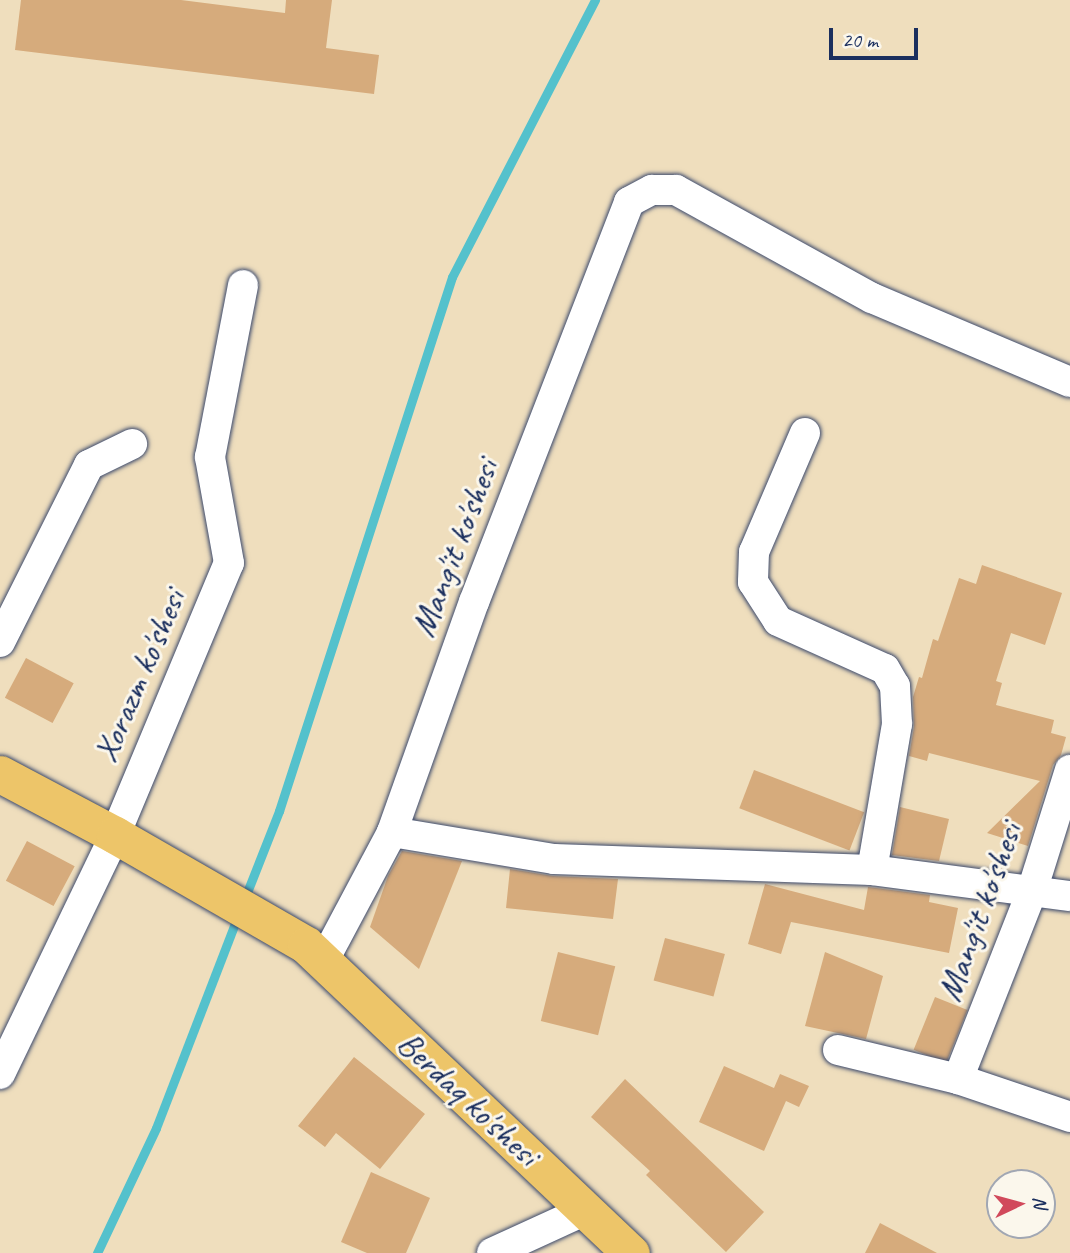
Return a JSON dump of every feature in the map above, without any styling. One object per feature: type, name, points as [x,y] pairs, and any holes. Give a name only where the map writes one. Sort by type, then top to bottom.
[{"type":"main road","points":[[0,774],[115,835]]},
{"type":"main road","name":"Berdaq ko'shesi","points":[[115,835],[314,953],[631,1253]]},
{"type":"street","name":"Mang'it ko'shesi","points":[[314,953],[392,832],[474,603],[629,202],[652,190],[676,190],[872,298],[1070,382]]},
{"type":"street","name":"Xorazm ko'shesi","points":[[0,1074],[115,835],[229,563],[210,457],[243,285]]},
{"type":"street","points":[[805,433],[754,552],[753,582],[778,621],[885,669],[895,686],[897,724],[872,870]]},
{"type":"street","points":[[0,642],[89,465],[132,444]]},
{"type":"street","name":"Mang'it ko'shesi","points":[[958,1079],[1032,891],[1070,770]]},
{"type":"street","points":[[392,832],[554,859],[872,870],[1070,896]]},
{"type":"street","points":[[838,1050],[958,1079],[1070,1117]]},
{"type":"street","points":[[492,1253],[586,1210]]},
{"type":"building","points":[[21,0],[181,0],[285,13],[286,0],[332,0],[326,48],[379,55],[374,94],[15,50]]},
{"type":"building","points":[[982,565],[1062,593],[1045,645],[1011,633],[996,681],[1002,683],[996,705],[1054,720],[1051,733],[1066,737],[1061,755],[1053,765],[1028,846],[987,833],[1040,781],[929,753],[927,761],[909,756],[914,727],[913,697],[919,677],[922,678],[933,639],[938,641],[959,578],[976,584]]},
{"type":"building","points":[[26,658],[74,683],[53,723],[5,698]]},
{"type":"building","points":[[754,770],[864,812],[849,851],[739,808]]},
{"type":"building","points":[[900,807],[949,819],[939,861],[892,855]]},
{"type":"building","points":[[27,841],[75,866],[54,906],[6,881]]},
{"type":"building","points":[[402,851],[462,861],[419,969],[370,927],[388,876]]},
{"type":"building","points":[[510,869],[553,876],[618,879],[613,919],[506,908]]},
{"type":"building","points":[[765,884],[864,910],[868,887],[930,895],[929,902],[958,908],[949,953],[791,922],[781,954],[748,944]]},
{"type":"building","points":[[665,938],[725,954],[713,997],[654,981]]},
{"type":"building","points":[[558,952],[615,966],[598,1035],[541,1021]]},
{"type":"building","points":[[825,952],[883,976],[866,1039],[805,1026]]},
{"type":"building","points":[[935,997],[967,1010],[946,1063],[914,1050]]},
{"type":"building","points":[[354,1057],[425,1114],[380,1169],[336,1133],[325,1147],[298,1126]]},
{"type":"building","points":[[724,1066],[774,1088],[780,1074],[809,1086],[799,1107],[786,1101],[764,1151],[699,1122]]},
{"type":"building","points":[[625,1079],[764,1212],[726,1252],[646,1175],[650,1171],[591,1117]]},
{"type":"building","points":[[371,1172],[430,1198],[406,1253],[367,1253],[341,1242]]},
{"type":"building","points":[[880,1223],[937,1253],[865,1253]]},
{"type":"waterway","points":[[244,900],[279,811],[452,277],[595,0]]},
{"type":"waterway","points":[[97,1253],[156,1128],[238,916]]}]
